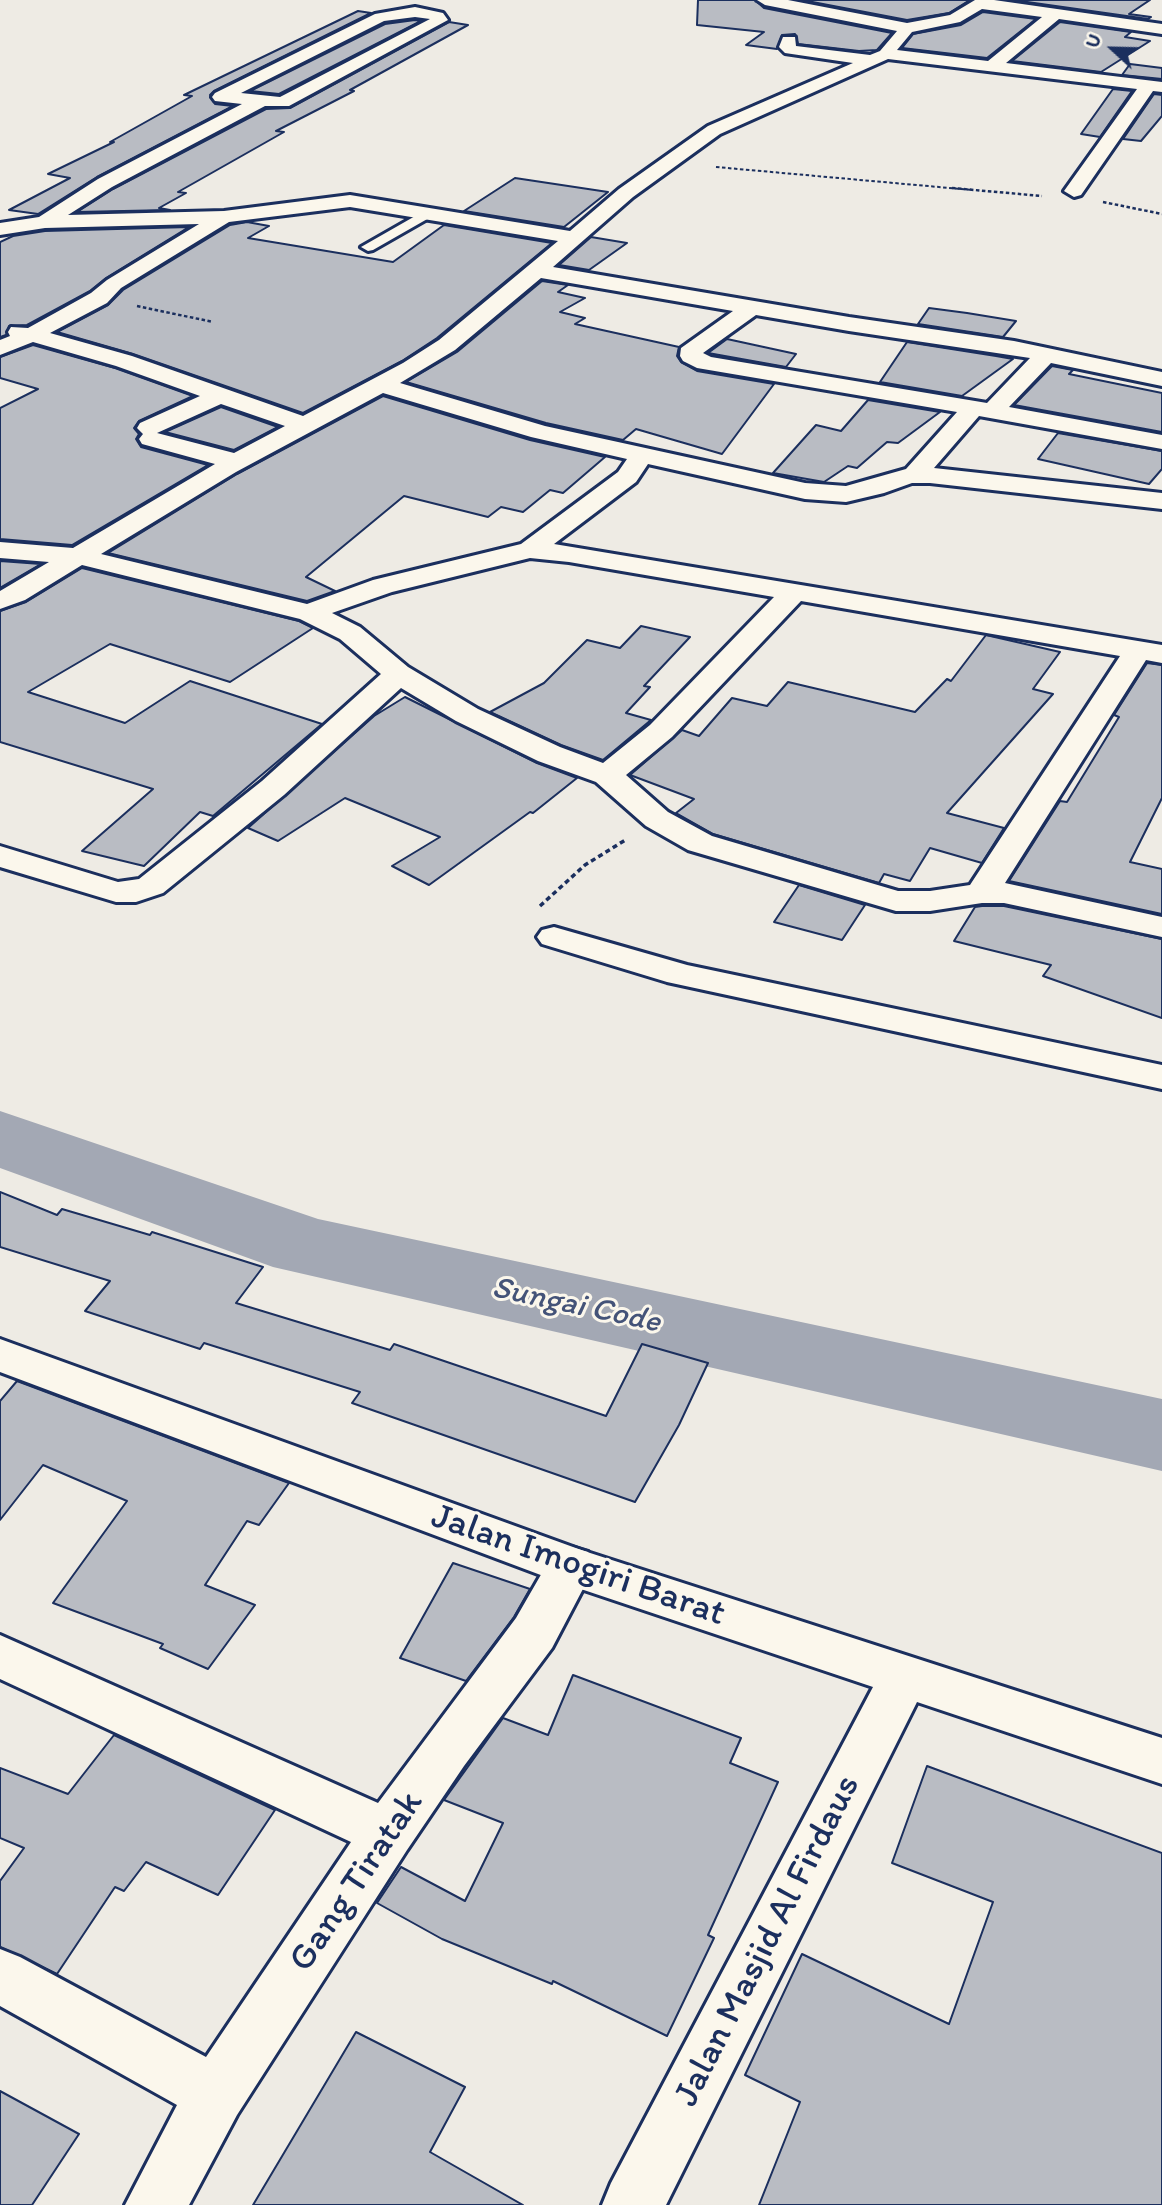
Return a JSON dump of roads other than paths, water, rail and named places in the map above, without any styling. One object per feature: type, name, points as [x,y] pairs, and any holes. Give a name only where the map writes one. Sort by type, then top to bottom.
[{"type":"street","points":[[765,0],[907,28],[945,22],[983,2],[1057,13],[1159,36]]},
{"type":"street","points":[[45,222],[105,183],[259,102],[283,102],[441,18],[415,12],[380,17],[221,96],[259,102]]},
{"type":"street","points":[[991,67],[1057,13]]},
{"type":"street","points":[[0,601],[238,462],[382,385],[447,345],[538,271],[626,193],[667,162],[714,130],[879,57],[907,28]]},
{"type":"street","points":[[789,40],[787,47],[791,50],[991,67],[1156,86]]},
{"type":"street","points":[[1093,79],[1112,67]]},
{"type":"street","points":[[1074,191],[1156,86]]},
{"type":"street","points":[[223,122],[247,125]]},
{"type":"street","points":[[0,229],[45,222],[224,217],[343,201],[576,238]]},
{"type":"street","points":[[0,348],[31,335],[99,298],[114,284],[224,217]]},
{"type":"street","points":[[538,271],[751,308],[1047,354],[1162,379]]},
{"type":"street","points":[[751,308],[692,348],[691,356],[705,363],[1162,442]]},
{"type":"street","points":[[0,326],[124,361],[304,425]]},
{"type":"street","points":[[914,476],[983,409],[1047,354]]},
{"type":"street","points":[[382,385],[540,432],[805,491],[856,492],[914,476],[955,476],[1162,501]]},
{"type":"street","points":[[221,395],[150,434],[238,462]]},
{"type":"street","points":[[530,550],[626,477],[641,456]]},
{"type":"street","points":[[0,550],[77,556],[310,613],[359,639],[398,673],[467,715],[549,754],[607,775],[657,820],[700,843],[896,901],[930,901],[982,893],[1019,895],[1162,927]]},
{"type":"street","points":[[310,613],[335,601],[383,586],[530,550],[569,554],[1150,652],[982,893]]},
{"type":"street","points":[[607,775],[661,731],[794,592]]},
{"type":"street","points":[[0,856],[116,892],[136,892],[150,886],[273,788],[386,687],[398,673]]},
{"type":"street","points":[[554,937],[680,974],[1162,1077]]},
{"type":"street","name":"Jalan Imogiri Barat","points":[[0,1355],[571,1566],[1162,1761]]},
{"type":"street","name":"Gang Tiratak","points":[[156,2205],[216,2094],[388,1833],[534,1633],[571,1566]]},
{"type":"street","points":[[0,1656],[388,1833]]},
{"type":"street","name":"Jalan Masjid Al Firdaus","points":[[633,2205],[904,1677]]},
{"type":"street","points":[[0,1976],[216,2094]]},
{"type":"lane","points":[[369,247],[424,215]]},
{"type":"waterway","name":"Sungai Code","points":[[0,1138],[304,1246],[1162,1435]]}]
